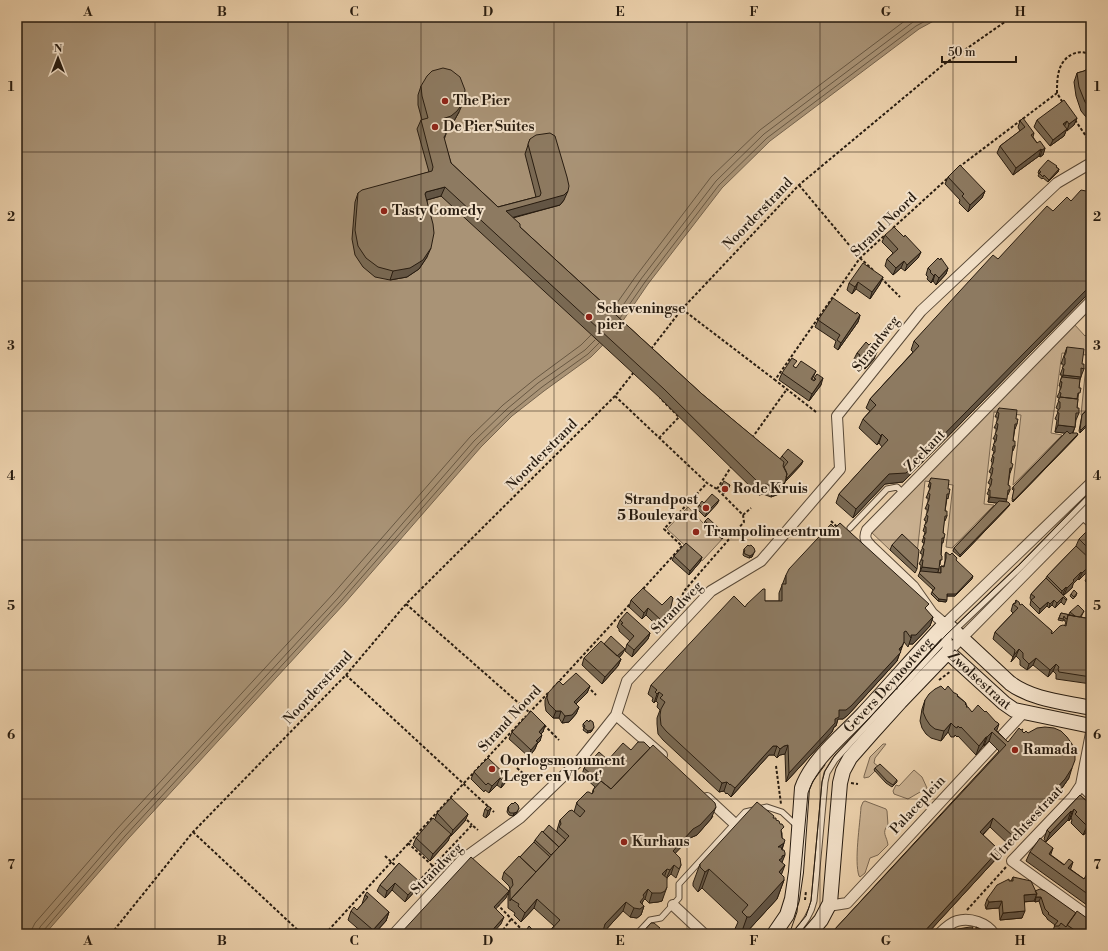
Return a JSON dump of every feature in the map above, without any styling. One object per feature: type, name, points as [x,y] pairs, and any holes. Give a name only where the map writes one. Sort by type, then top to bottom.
[{"type":"main road","name":"Zwolsestraat","points":[[951,637],[1018,690],[1027,694],[1091,708]]},
{"type":"main road","name":"Zwolsestraat","points":[[951,637],[1004,703],[1014,710],[1091,726]]},
{"type":"main road","name":"Gevers Deynootweg","points":[[774,934],[787,915],[791,906],[796,872],[802,788],[812,767],[951,637]]},
{"type":"main road","name":"Gevers Deynootweg","points":[[809,934],[821,920],[828,906],[830,897],[840,783],[843,771],[850,758],[951,637]]},
{"type":"street","name":"Strandweg","points":[[394,934],[463,859],[520,818],[581,759],[616,715],[627,681],[711,591],[761,561],[840,468],[838,416],[921,311],[1057,183],[1091,163]]},
{"type":"street","name":"Zeekant","points":[[951,637],[913,586],[865,540],[867,530],[1091,301]]},
{"type":"street","name":"Gevers Deynootweg","points":[[951,637],[1091,483]]},
{"type":"street","name":"Gevers Deynootweg","points":[[951,637],[1091,507]]},
{"type":"street","points":[[1083,515],[1091,522]]},
{"type":"street","name":"Palaceplein","points":[[828,906],[847,903],[1023,712]]},
{"type":"street","points":[[616,715],[671,765]]},
{"type":"street","name":"Utrechtsestraat","points":[[1012,861],[1073,797],[1081,786],[1091,732]]},
{"type":"street","points":[[1081,786],[1091,795]]},
{"type":"street","points":[[700,792],[735,824]]},
{"type":"street","points":[[1012,861],[1091,918]]},
{"type":"street","points":[[673,905],[704,934]]},
{"type":"street","points":[[939,934],[945,927],[957,921],[978,921],[994,934]]},
{"type":"lane","points":[[850,528],[887,489],[897,487],[903,493]]},
{"type":"lane","name":"Gevers Deynootweg","points":[[795,934],[812,911],[825,782],[831,765],[857,734],[1091,496]]},
{"type":"lane","points":[[637,934],[650,920],[661,918],[673,905],[679,898],[679,884],[745,812],[767,806],[782,812],[794,822],[799,829]]},
{"type":"path","name":"Noorderstrand","points":[[648,352],[682,309],[799,185],[943,65],[1012,17]]},
{"type":"path","points":[[1066,106],[1057,94],[1058,73],[1068,56],[1082,52],[1091,55]]},
{"type":"path","points":[[955,172],[1057,94]]},
{"type":"path","points":[[1075,119],[1088,139]]},
{"type":"path","name":"Strand Noord","points":[[775,380],[860,258],[949,177]]},
{"type":"path","points":[[799,185],[860,258],[900,297]]},
{"type":"path","points":[[682,309],[816,412]]},
{"type":"path","name":"Noorderstrand","points":[[111,934],[193,832],[346,675],[406,604],[615,396],[634,371]]},
{"type":"path","points":[[748,444],[787,389]]},
{"type":"path","points":[[615,396],[708,483],[717,489],[743,515],[751,508]]},
{"type":"path","points":[[659,438],[680,417],[660,398]]},
{"type":"path","points":[[717,489],[731,467]]},
{"type":"path","points":[[641,591],[682,546],[664,529],[708,483]]},
{"type":"path","name":"Strandweg","points":[[678,607],[684,591],[744,522],[743,515]]},
{"type":"path","points":[[831,521],[841,530]]},
{"type":"path","name":"Strand Noord","points":[[325,934],[631,603]]},
{"type":"path","points":[[406,604],[536,718]]},
{"type":"path","points":[[939,680],[951,671]]},
{"type":"path","points":[[346,675],[494,812]]},
{"type":"path","points":[[591,690],[596,695]]},
{"type":"path","points":[[541,723],[560,740]]},
{"type":"path","points":[[776,766],[782,812]]},
{"type":"path","points":[[517,768],[526,776]]},
{"type":"path","points":[[852,779],[852,784]]},
{"type":"path","points":[[467,820],[478,830]]},
{"type":"path","name":"Strandweg","points":[[416,884],[472,825]]},
{"type":"path","points":[[193,832],[302,934]]},
{"type":"path","points":[[408,843],[435,868],[431,874]]},
{"type":"path","points":[[385,856],[401,870]]},
{"type":"path","name":"Utrechtsestraat","points":[[957,921],[1012,861]]},
{"type":"path","points":[[805,900],[806,891]]},
{"type":"path","points":[[496,902],[526,934]]},
{"type":"path","points":[[500,934],[512,918]]},
{"type":"shaded area","points":[[1074,324],[1085,336],[1088,333],[1091,337],[1091,405],[1081,415],[1087,355],[1062,353],[1051,433],[1062,435],[1013,485],[1021,415],[994,412],[984,504],[994,505],[952,548],[946,547],[953,485],[925,481],[917,554],[890,550],[870,531]]},
{"type":"shaded area","name":"Trampolinecentrum","points":[[688,507],[704,524],[708,520],[725,536],[702,561],[667,529]]},
{"type":"shaded area","points":[[883,744],[886,744],[875,758],[874,763],[879,767],[869,777],[864,778],[870,757]]},
{"type":"shaded area","points":[[914,770],[922,777],[927,788],[908,799],[894,794],[893,791],[896,785],[899,786]]},
{"type":"shaded area","points":[[865,801],[886,809],[888,825],[885,832],[888,845],[878,855],[870,858],[865,873],[860,877],[857,861],[858,842],[861,807]]},
{"type":"water","points":[[17,17],[941,17],[919,29],[770,141],[722,188],[648,284],[620,325],[601,347],[591,357],[512,416],[481,447],[344,604],[128,839],[45,934],[17,934]]},
{"type":"building","points":[[1091,67],[1091,110],[1085,102],[1079,87],[1077,73]]},
{"type":"building","points":[[443,68],[451,70],[460,77],[465,90],[463,103],[457,111],[451,116],[442,119],[446,134],[444,137],[451,163],[498,207],[540,196],[541,193],[528,144],[530,139],[536,135],[550,133],[555,136],[567,177],[569,186],[568,191],[564,195],[506,211],[520,224],[520,227],[702,394],[784,462],[783,466],[787,474],[785,482],[782,485],[774,488],[766,484],[762,486],[664,389],[445,187],[426,192],[425,194],[434,233],[431,248],[423,260],[410,268],[393,271],[378,267],[366,258],[358,246],[355,230],[358,193],[362,190],[432,171],[433,167],[421,120],[428,118],[421,86],[432,71]]},
{"type":"building","points":[[1064,100],[1077,118],[1069,124],[1067,121],[1063,124],[1067,129],[1053,140],[1037,120]]},
{"type":"building","points":[[1023,118],[1034,133],[1031,135],[1037,143],[1040,141],[1045,148],[1042,150],[1041,149],[1016,168],[1000,146],[1025,127],[1020,121]]},
{"type":"building","points":[[1048,160],[1059,169],[1049,180],[1044,175],[1043,177],[1039,173],[1041,172],[1039,170]]},
{"type":"building","points":[[960,165],[985,191],[970,205],[962,196],[964,194],[948,177]]},
{"type":"building","points":[[1081,190],[1091,192],[1091,285],[906,473],[889,474],[856,509],[839,494],[888,440],[882,434],[881,436],[863,419],[876,405],[870,399],[919,346],[914,341],[993,255],[998,259],[1047,206],[1053,211],[1067,197],[1071,201]]},
{"type":"building","points":[[894,227],[904,237],[905,235],[921,252],[907,265],[904,261],[896,268],[887,259],[898,249],[885,235]]},
{"type":"building","points":[[938,258],[940,260],[941,258],[948,268],[939,278],[935,274],[934,276],[928,268]]},
{"type":"building","points":[[863,263],[883,277],[872,292],[858,282],[855,287],[849,283]]},
{"type":"building","points":[[833,298],[856,314],[857,312],[860,315],[841,343],[837,340],[840,335],[818,320]]},
{"type":"building","points":[[866,342],[869,345],[871,343],[877,352],[867,362],[859,357],[860,355],[857,353]]},
{"type":"building","points":[[1067,347],[1084,349],[1082,364],[1084,364],[1084,369],[1081,368],[1081,377],[1063,375],[1064,369],[1062,368],[1065,364],[1064,357]]},
{"type":"building","points":[[792,358],[797,361],[793,366],[796,368],[801,361],[816,371],[811,379],[814,381],[817,374],[823,378],[812,394],[782,373]]},
{"type":"building","points":[[1062,377],[1080,379],[1079,388],[1081,388],[1077,399],[1060,397],[1061,393],[1059,392],[1062,382],[1060,381]]},
{"type":"building","points":[[1060,397],[1078,399],[1077,408],[1079,408],[1079,413],[1076,413],[1075,427],[1058,425],[1059,413],[1057,412],[1060,408],[1060,402],[1058,401]]},
{"type":"building","points":[[1091,406],[1091,420],[1081,430],[1082,415]]},
{"type":"building","points":[[999,408],[1017,410],[1016,419],[1018,419],[1017,424],[1015,424],[1013,441],[1015,441],[1015,446],[1013,446],[1011,463],[1013,464],[1012,468],[1010,468],[1008,485],[1010,486],[1010,490],[1008,490],[1007,499],[990,497],[990,490],[988,490],[992,479],[990,478],[993,468],[991,467],[994,457],[992,456],[995,452],[995,446],[993,445],[996,441],[997,435],[995,434],[998,424],[996,423]]},
{"type":"building","points":[[1067,431],[1070,434],[1078,434],[1014,500],[1012,499],[1013,487]]},
{"type":"building","points":[[788,449],[803,461],[787,478],[784,467],[788,462],[782,456]]},
{"type":"building","points":[[931,478],[949,480],[948,489],[950,489],[949,494],[947,494],[945,511],[947,511],[947,516],[945,516],[943,533],[945,534],[944,538],[942,538],[942,560],[940,560],[939,569],[922,567],[923,560],[921,560],[923,556],[924,549],[922,548],[925,538],[923,537],[926,533],[926,527],[924,526],[927,522],[928,516],[926,515],[929,505],[927,504],[930,494],[928,493]]},
{"type":"building","points":[[724,481],[730,485],[725,491],[721,489],[724,486],[722,484]]},
{"type":"building","points":[[712,494],[719,500],[707,512],[699,505],[702,501],[704,503]]},
{"type":"building","points":[[999,501],[1008,502],[1010,504],[960,555],[954,548]]},
{"type":"building","points":[[708,518],[725,534],[722,537],[705,521]]},
{"type":"building","points":[[840,523],[929,604],[925,608],[933,617],[916,635],[911,635],[911,638],[906,631],[904,632],[904,642],[899,649],[901,652],[851,706],[846,710],[839,710],[839,717],[835,719],[835,723],[789,773],[788,745],[780,749],[777,746],[773,746],[735,788],[727,782],[722,783],[661,725],[661,709],[665,702],[660,698],[663,695],[659,692],[657,694],[655,692],[657,690],[651,685],[734,596],[745,607],[763,589],[765,589],[765,601],[782,601],[782,584],[786,584],[786,575],[789,569],[831,524],[835,528]]},
{"type":"building","points":[[1091,527],[1091,551],[1079,539]]},
{"type":"building","points":[[902,534],[919,550],[917,569],[892,545]]},
{"type":"building","points":[[686,543],[702,557],[690,571],[674,556]]},
{"type":"building","points":[[748,545],[751,545],[755,551],[750,556],[744,552],[744,549]]},
{"type":"building","points":[[1076,546],[1091,561],[1088,564],[1089,566],[1062,591],[1047,576]]},
{"type":"building","points":[[946,552],[950,555],[952,553],[957,558],[956,560],[973,576],[956,594],[947,594],[947,600],[939,599],[932,592],[935,588],[919,573],[921,571],[941,573],[941,566],[944,567]]},
{"type":"building","points":[[1089,575],[1091,579],[1088,581],[1086,579]]},
{"type":"building","points":[[1046,578],[1067,599],[1066,600],[1063,597],[1057,603],[1054,600],[1050,604],[1048,602],[1040,609],[1031,600],[1035,597],[1031,594]]},
{"type":"building","points":[[643,588],[662,605],[671,596],[673,598],[670,611],[661,620],[648,608],[644,613],[631,600]]},
{"type":"building","points":[[1074,590],[1077,593],[1074,597],[1071,594]]},
{"type":"building","points":[[1016,600],[1052,631],[1052,634],[1060,626],[1066,626],[1068,615],[1091,619],[1091,677],[1059,672],[1059,667],[1056,664],[1050,670],[1036,658],[1029,664],[1023,658],[1023,653],[1019,649],[1014,655],[1015,650],[995,632],[1018,608],[1013,604],[1016,603]]},
{"type":"building","points":[[1091,600],[1091,606],[1090,607],[1087,604]]},
{"type":"building","points":[[1078,605],[1084,611],[1080,617],[1068,615],[1067,619],[1064,616],[1063,619],[1059,618],[1061,613],[1075,616],[1070,612]]},
{"type":"building","points":[[627,612],[650,633],[634,650],[627,644],[634,636],[621,624],[623,623],[620,620]]},
{"type":"building","points":[[611,636],[625,649],[617,656],[604,644]]},
{"type":"building","points":[[601,641],[621,659],[605,677],[584,658]]},
{"type":"building","points":[[576,673],[590,686],[574,702],[579,707],[572,715],[565,716],[561,711],[556,711],[549,704],[547,698],[548,693],[559,681],[563,685]]},
{"type":"building","points":[[941,686],[945,690],[948,686],[966,703],[966,707],[968,707],[972,712],[978,705],[985,712],[986,711],[999,724],[994,729],[1008,742],[1019,728],[1021,730],[1023,729],[1022,731],[1024,733],[1026,731],[1028,733],[1037,728],[1045,727],[1054,728],[1061,731],[1072,744],[1075,752],[1075,760],[1072,768],[1065,779],[1013,836],[993,818],[980,832],[999,850],[922,934],[830,934],[836,930],[835,929],[1006,745],[992,732],[979,746],[961,727],[960,728],[958,726],[957,728],[951,723],[944,731],[935,729],[930,725],[923,712],[925,700],[929,694]]},
{"type":"building","points":[[531,711],[545,725],[539,732],[542,735],[536,741],[538,742],[531,750],[512,732]]},
{"type":"building","points":[[587,720],[589,722],[590,720],[593,722],[594,727],[592,730],[588,731],[584,728],[585,726],[583,724]]},
{"type":"building","points":[[638,742],[644,742],[650,748],[611,789],[601,781],[600,782],[584,768],[599,752],[608,760],[623,743],[631,750]]},
{"type":"building","name":"Kurhaus","points":[[653,745],[715,803],[716,807],[673,851],[680,858],[681,865],[679,869],[674,865],[670,870],[667,869],[662,874],[667,878],[667,887],[665,891],[661,893],[652,893],[648,889],[640,902],[644,906],[640,909],[634,908],[626,902],[605,924],[603,931],[600,934],[547,934],[560,920],[537,899],[525,913],[518,906],[519,904],[511,899],[569,836],[559,827],[561,824],[560,820],[572,810],[580,817],[585,811],[577,804],[577,802],[587,792],[592,794],[594,791],[593,790],[601,781],[611,789]]},
{"type":"building","points":[[488,758],[507,776],[503,781],[500,778],[492,786],[488,783],[486,785],[474,772]]},
{"type":"building","points":[[880,764],[897,780],[893,785],[887,781],[875,768]]},
{"type":"building","points":[[1080,795],[1091,805],[1091,826],[1089,824],[1087,826],[1075,814],[1077,812],[1074,809],[1050,833],[1047,830]]},
{"type":"building","points":[[451,798],[468,814],[453,830],[437,813]]},
{"type":"building","points":[[515,802],[519,808],[517,812],[510,813],[508,807]]},
{"type":"building","points":[[757,802],[774,816],[773,818],[776,818],[776,820],[779,821],[784,827],[781,830],[782,838],[785,840],[784,843],[778,847],[781,847],[785,853],[785,855],[779,860],[785,865],[779,872],[784,877],[784,880],[750,917],[747,917],[742,912],[748,905],[709,869],[705,872],[700,867],[700,864]]},
{"type":"building","points":[[488,806],[491,808],[488,811],[485,809]]},
{"type":"building","points":[[433,818],[451,834],[433,854],[416,838]]},
{"type":"building","points":[[549,825],[566,840],[559,847],[543,832]]},
{"type":"building","points":[[542,831],[559,847],[551,855],[535,840]]},
{"type":"building","points":[[1040,838],[1053,848],[1049,854],[1064,865],[1069,859],[1073,862],[1068,868],[1084,879],[1088,872],[1091,874],[1091,878],[1088,882],[1091,884],[1091,892],[1089,895],[1030,852]]},
{"type":"building","points":[[534,842],[550,857],[536,872],[520,857]]},
{"type":"building","points":[[519,856],[536,872],[510,901],[510,889],[513,885],[512,879],[504,872]]},
{"type":"building","points":[[471,857],[509,891],[494,907],[504,917],[489,934],[400,934]]},
{"type":"building","points":[[399,863],[420,882],[408,895],[395,883],[387,891],[380,885]]},
{"type":"building","points":[[1013,877],[1031,881],[1037,894],[1024,895],[1025,911],[1003,913],[1002,901],[989,902],[987,899],[997,885],[1009,879],[1009,881],[1013,881]]},
{"type":"building","points":[[1040,889],[1076,913],[1066,927],[1061,923],[1059,926],[1054,926],[1058,921],[1048,914],[1049,913],[1045,909],[1041,897],[1036,897],[1037,894],[1035,891]]},
{"type":"building","points":[[367,892],[389,912],[373,930],[351,911],[354,907],[357,910],[368,897],[365,895]]},
{"type":"building","points":[[1091,894],[1091,902],[1087,899]]},
{"type":"building","points":[[1077,911],[1091,921],[1091,934],[1074,934],[1076,931],[1067,925]]},
{"type":"building","points":[[651,923],[654,923],[660,928],[657,932],[659,934],[641,934]]},
{"type":"building","points":[[529,926],[532,929],[530,932],[527,929]]},
{"type":"building","points":[[973,927],[972,929],[976,930],[976,927],[989,934],[952,934],[958,929]]},
{"type":"tram line","points":[[791,934],[806,916],[811,901],[822,782],[825,771],[835,755],[946,635],[1020,564],[1091,491]]},
{"type":"tram line","points":[[790,932],[797,912],[808,793],[813,781],[825,765]]},
{"type":"place","name":"The Pier","points":[[445,101]]},
{"type":"place","name":"De Pier Suites","points":[[435,127]]},
{"type":"place","name":"Tasty Comedy","points":[[384,211]]},
{"type":"place","name":"Scheveningse pier","points":[[589,317]]},
{"type":"place","name":"Rode Kruis","points":[[725,489]]},
{"type":"place","name":"Strandpost 5 Boulevard","points":[[706,508]]},
{"type":"place","name":"Trampolinecentrum","points":[[696,532]]},
{"type":"place","name":"Ramada","points":[[1015,750]]},
{"type":"place","name":"Oorlogsmonument 'Leger en Vloot'","points":[[492,769]]},
{"type":"place","name":"Kurhaus","points":[[624,842]]}]
